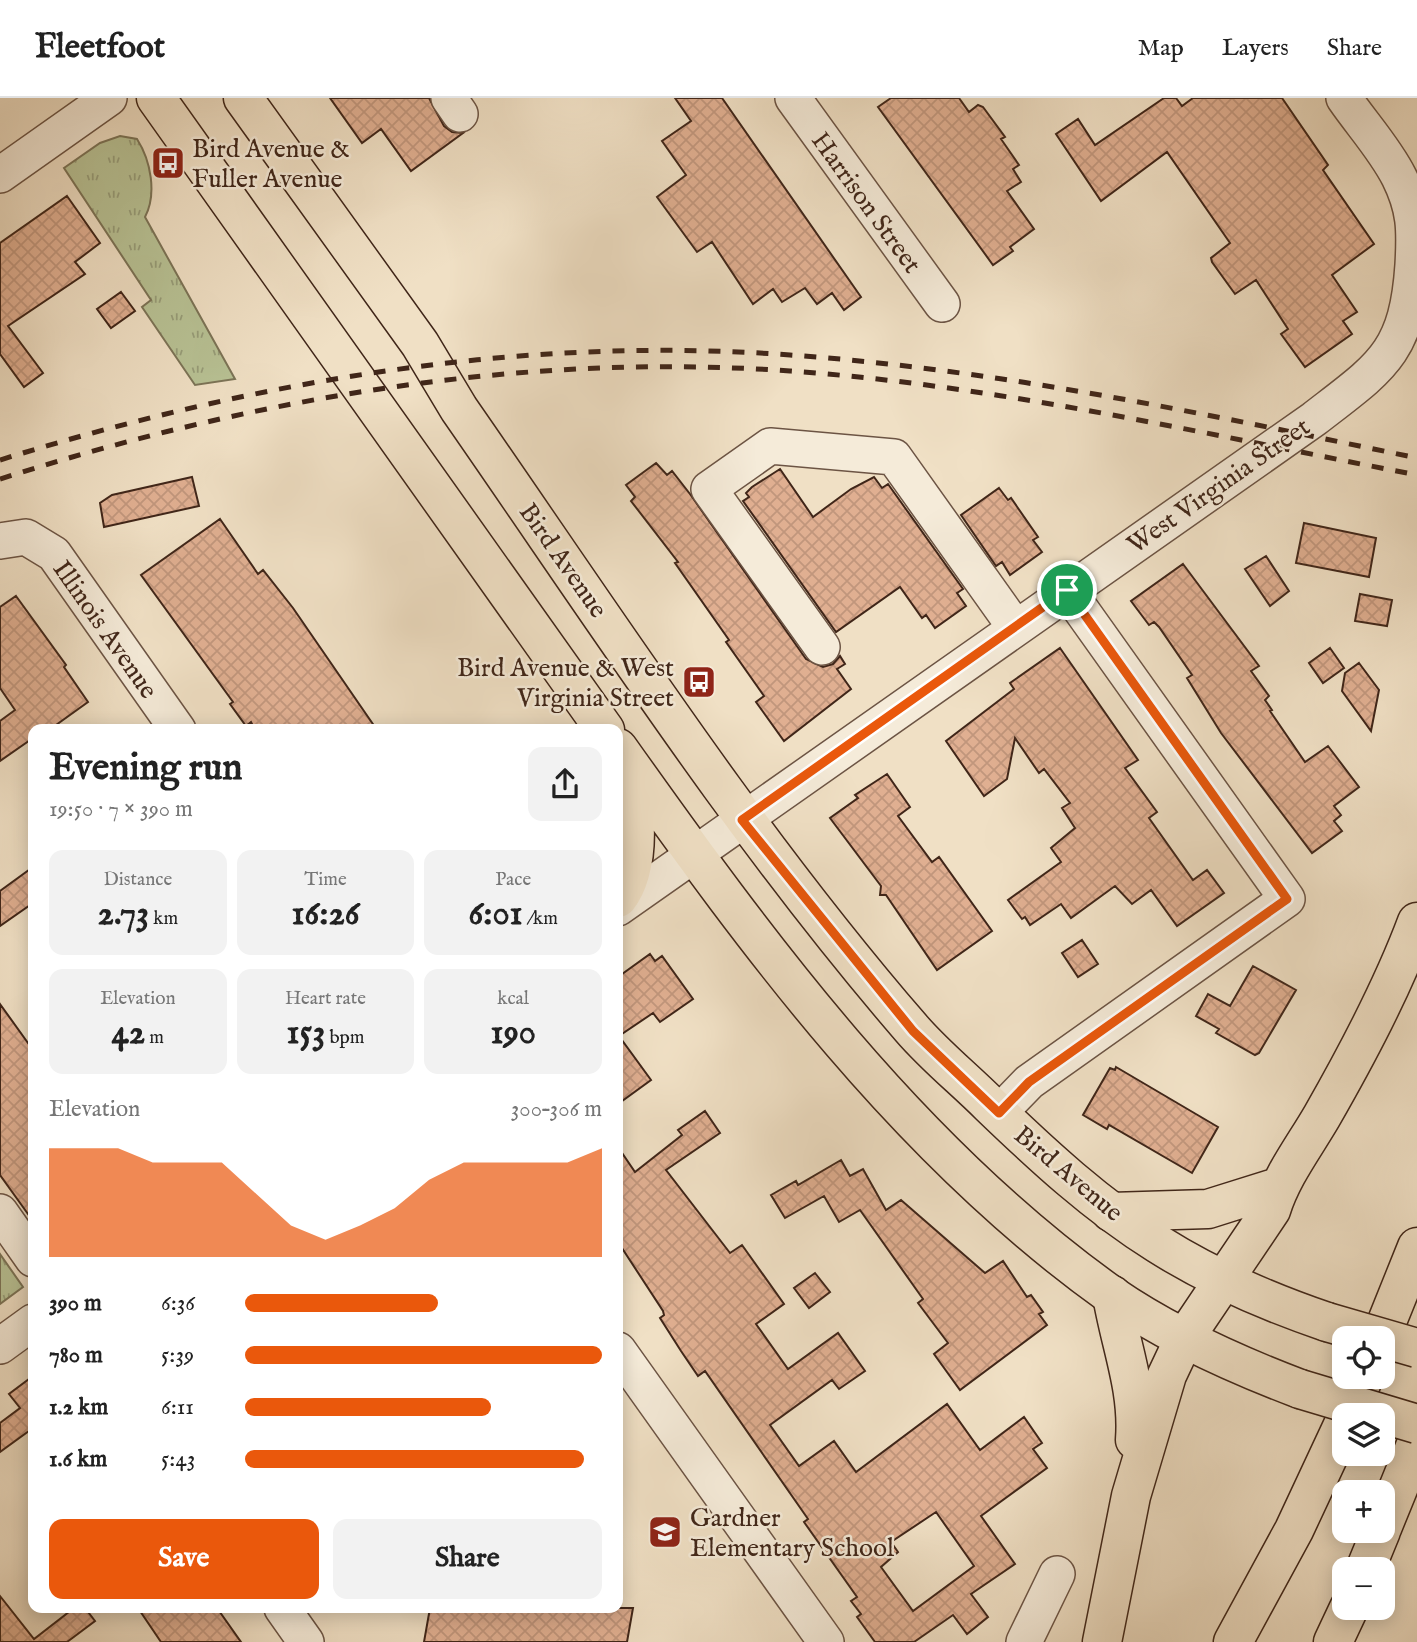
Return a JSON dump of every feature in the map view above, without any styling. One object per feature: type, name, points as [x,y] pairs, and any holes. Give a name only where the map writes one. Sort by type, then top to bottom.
[{"type":"main road","points":[[156,98],[601,724]]},
{"type":"main road","name":"Bird Avenue","points":[[243,98],[421,344],[459,409],[742,820],[913,1031],[1070,1180],[1159,1245],[1263,1300],[1417,1348]]},
{"type":"main road","points":[[623,755],[693,855],[855,1059],[900,1109],[982,1189],[1112,1295],[1184,1339],[1300,1389],[1417,1424]]},
{"type":"main road","points":[[623,768],[635,807],[634,838],[623,891]]},
{"type":"main road","points":[[1130,1496],[1167,1375],[1184,1339],[1270,1210],[1278,1187],[1322,1115],[1364,1037],[1402,962],[1417,922]]},
{"type":"main road","points":[[1111,1212],[1209,1209],[1278,1187]]},
{"type":"main road","points":[[1385,1326],[1417,1247]]},
{"type":"main road","points":[[1102,1642],[1130,1496],[1136,1424],[1135,1392],[1119,1337],[1112,1295]]},
{"type":"main road","points":[[1395,1497],[1417,1442]]},
{"type":"main road","points":[[1233,1642],[1294,1530],[1332,1449]]},
{"type":"main road","points":[[1333,1642],[1343,1620]]},
{"type":"street","points":[[0,176],[109,98]]},
{"type":"street","name":"Harrison Street","points":[[793,98],[942,304]]},
{"type":"street","name":"West Virginia Street","points":[[623,904],[1353,389],[1394,347],[1405,326],[1410,302],[1415,220],[1399,176],[1344,98]]},
{"type":"street","points":[[822,647],[709,489],[770,446],[894,457],[1015,626]]},
{"type":"street","name":"Illinois Avenue","points":[[13,539],[54,554],[174,724]]},
{"type":"street","points":[[999,1113],[1029,1082],[1287,899],[1067,590]]},
{"type":"street","points":[[0,1212],[28,1252]]},
{"type":"street","points":[[0,1346],[28,1326]]},
{"type":"street","points":[[623,1357],[826,1642]]},
{"type":"street","points":[[1024,1642],[1057,1574]]},
{"type":"street","points":[[286,1613],[306,1642]]},
{"type":"green space","points":[[120,136],[137,139],[142,148],[151,178],[151,198],[145,217],[235,379],[195,385],[142,307],[151,300],[64,168],[100,143]]},
{"type":"green space","points":[[0,1254],[23,1287],[0,1304]]},
{"type":"building","points":[[330,98],[429,98],[444,126],[452,132],[463,133],[411,171],[381,129],[362,143]]},
{"type":"building","points":[[675,98],[722,98],[861,297],[844,310],[832,293],[817,304],[805,288],[782,302],[773,289],[753,304],[712,242],[697,252],[657,197],[686,175],[662,141],[691,121]]},
{"type":"building","points":[[891,98],[959,98],[969,112],[978,105],[983,107],[1005,137],[1001,139],[1019,165],[1013,169],[1021,182],[1007,191],[1034,229],[1010,247],[1013,251],[993,265],[878,107]]},
{"type":"building","points":[[1164,98],[1176,98],[1182,106],[1193,98],[1282,98],[1328,165],[1323,170],[1374,244],[1332,275],[1357,312],[1343,321],[1352,334],[1305,367],[1281,334],[1288,329],[1256,280],[1235,294],[1212,262],[1211,258],[1230,243],[1167,152],[1101,201],[1056,134],[1078,119],[1095,145]]},
{"type":"building","points":[[67,196],[100,243],[75,262],[85,274],[8,326],[43,373],[24,387],[0,354],[0,243]]},
{"type":"building","points":[[121,292],[135,311],[111,328],[97,309]]},
{"type":"building","points":[[656,463],[667,475],[672,471],[690,494],[806,659],[823,667],[833,664],[840,656],[845,664],[837,669],[851,689],[784,741],[756,702],[764,696],[726,642],[729,640],[675,563],[678,562],[631,501],[635,497],[626,485]]},
{"type":"building","points":[[780,469],[813,517],[851,489],[874,477],[882,488],[888,484],[963,589],[957,593],[966,606],[935,628],[926,615],[922,618],[900,587],[836,632],[743,501],[749,497],[746,493],[752,487]]},
{"type":"building","points":[[192,477],[199,506],[104,527],[100,503],[112,495]]},
{"type":"building","points":[[999,488],[1008,500],[1011,498],[1038,537],[1033,540],[1042,552],[1010,575],[1002,562],[996,566],[961,515]]},
{"type":"building","points":[[220,519],[258,574],[263,570],[293,608],[373,724],[245,724],[230,704],[233,702],[141,575]]},
{"type":"building","points":[[1304,523],[1376,538],[1369,577],[1296,563]]},
{"type":"building","points":[[1266,556],[1289,591],[1270,606],[1245,569]]},
{"type":"building","points":[[1183,564],[1259,666],[1251,671],[1269,696],[1265,700],[1272,710],[1270,711],[1305,762],[1328,746],[1359,787],[1334,806],[1341,815],[1334,821],[1342,831],[1312,853],[1221,733],[1187,678],[1192,675],[1159,627],[1154,622],[1149,625],[1131,601]]},
{"type":"building","points":[[1360,594],[1392,600],[1387,626],[1355,621]]},
{"type":"building","points":[[16,596],[66,665],[64,667],[88,702],[57,724],[28,724],[28,741],[0,761],[0,721],[15,710],[0,688],[0,607]]},
{"type":"building","points":[[1060,648],[1138,760],[1125,768],[1157,812],[1149,818],[1193,880],[1207,870],[1224,893],[1177,926],[1151,890],[1132,904],[1115,886],[1071,918],[1061,904],[1030,925],[1008,900],[1061,862],[1051,848],[1075,828],[1062,808],[1070,803],[1044,769],[1039,773],[1015,738],[1007,779],[984,796],[946,741],[1014,689],[1010,683]]},
{"type":"building","points":[[1330,648],[1344,668],[1323,683],[1309,663]]},
{"type":"building","points":[[1359,663],[1379,690],[1371,731],[1342,691],[1345,673]]},
{"type":"building","points":[[887,774],[910,807],[898,816],[932,862],[939,857],[992,931],[937,970],[886,895],[880,895],[881,886],[830,818],[858,798],[855,795]]},
{"type":"building","points":[[28,871],[28,906],[0,926],[0,891]]},
{"type":"building","points":[[1082,940],[1098,964],[1078,977],[1062,953]]},
{"type":"building","points":[[650,954],[655,961],[662,956],[693,999],[660,1022],[653,1013],[623,1033],[623,973]]},
{"type":"building","points":[[1253,966],[1296,990],[1259,1053],[1255,1055],[1216,1033],[1219,1029],[1196,1016],[1208,994],[1230,1006]]},
{"type":"building","points":[[0,1004],[28,1043],[28,1214],[0,1175]]},
{"type":"building","points":[[623,1042],[651,1080],[623,1100]]},
{"type":"building","points":[[1116,1067],[1218,1127],[1192,1173],[1109,1125],[1107,1129],[1083,1115],[1110,1068],[1115,1070]]},
{"type":"building","points":[[705,1111],[720,1133],[666,1170],[730,1253],[742,1245],[784,1304],[756,1324],[788,1369],[838,1333],[865,1371],[839,1389],[832,1380],[770,1425],[799,1466],[834,1441],[856,1472],[947,1404],[980,1450],[1024,1417],[1042,1443],[1033,1449],[1047,1468],[981,1516],[1015,1564],[971,1594],[988,1617],[967,1634],[953,1615],[914,1642],[875,1642],[857,1617],[861,1614],[851,1601],[857,1597],[804,1522],[808,1519],[705,1371],[698,1376],[660,1318],[664,1315],[663,1311],[623,1250],[623,1154],[635,1172],[682,1135],[678,1130]],"holes":[[[936,1512],[974,1566],[913,1611],[881,1567],[898,1552],[891,1542]]]},
{"type":"building","points":[[841,1160],[850,1176],[863,1169],[886,1210],[901,1200],[985,1273],[1003,1261],[1027,1297],[1031,1295],[1043,1312],[1039,1314],[1047,1325],[960,1390],[934,1354],[948,1343],[918,1303],[923,1299],[860,1210],[839,1222],[824,1196],[785,1218],[771,1195],[796,1181],[798,1185]]},
{"type":"building","points":[[815,1273],[830,1292],[809,1308],[794,1288]]},
{"type":"building","points":[[28,1380],[28,1432],[0,1452],[0,1423],[20,1408],[9,1394]]},
{"type":"building","points":[[0,1596],[34,1639],[68,1613],[89,1613],[95,1621],[67,1642],[0,1642]]},
{"type":"building","points":[[623,1608],[633,1608],[627,1642],[424,1642],[429,1613],[623,1613]]},
{"type":"building","points":[[141,1613],[221,1613],[241,1642],[161,1642]]},
{"type":"railway","points":[[0,460],[193,407],[390,370],[589,352],[690,351],[790,355],[948,371],[1184,410],[1417,458]]},
{"type":"railway","points":[[0,479],[96,450],[291,404],[489,375],[589,368],[690,367],[790,371],[948,388],[1105,414],[1417,475]]},
{"type":"place","name":"Bird Avenue & Fuller Avenue","points":[[168,163]]},
{"type":"place","name":"Bird Avenue & West Virginia Street","points":[[699,682]]},
{"type":"place","name":"Gardner Elementary School","points":[[665,1532]]},
{"type":"route","points":[[1067,590],[1287,899],[1029,1082],[999,1113],[913,1031],[742,820],[1067,590]]}]
